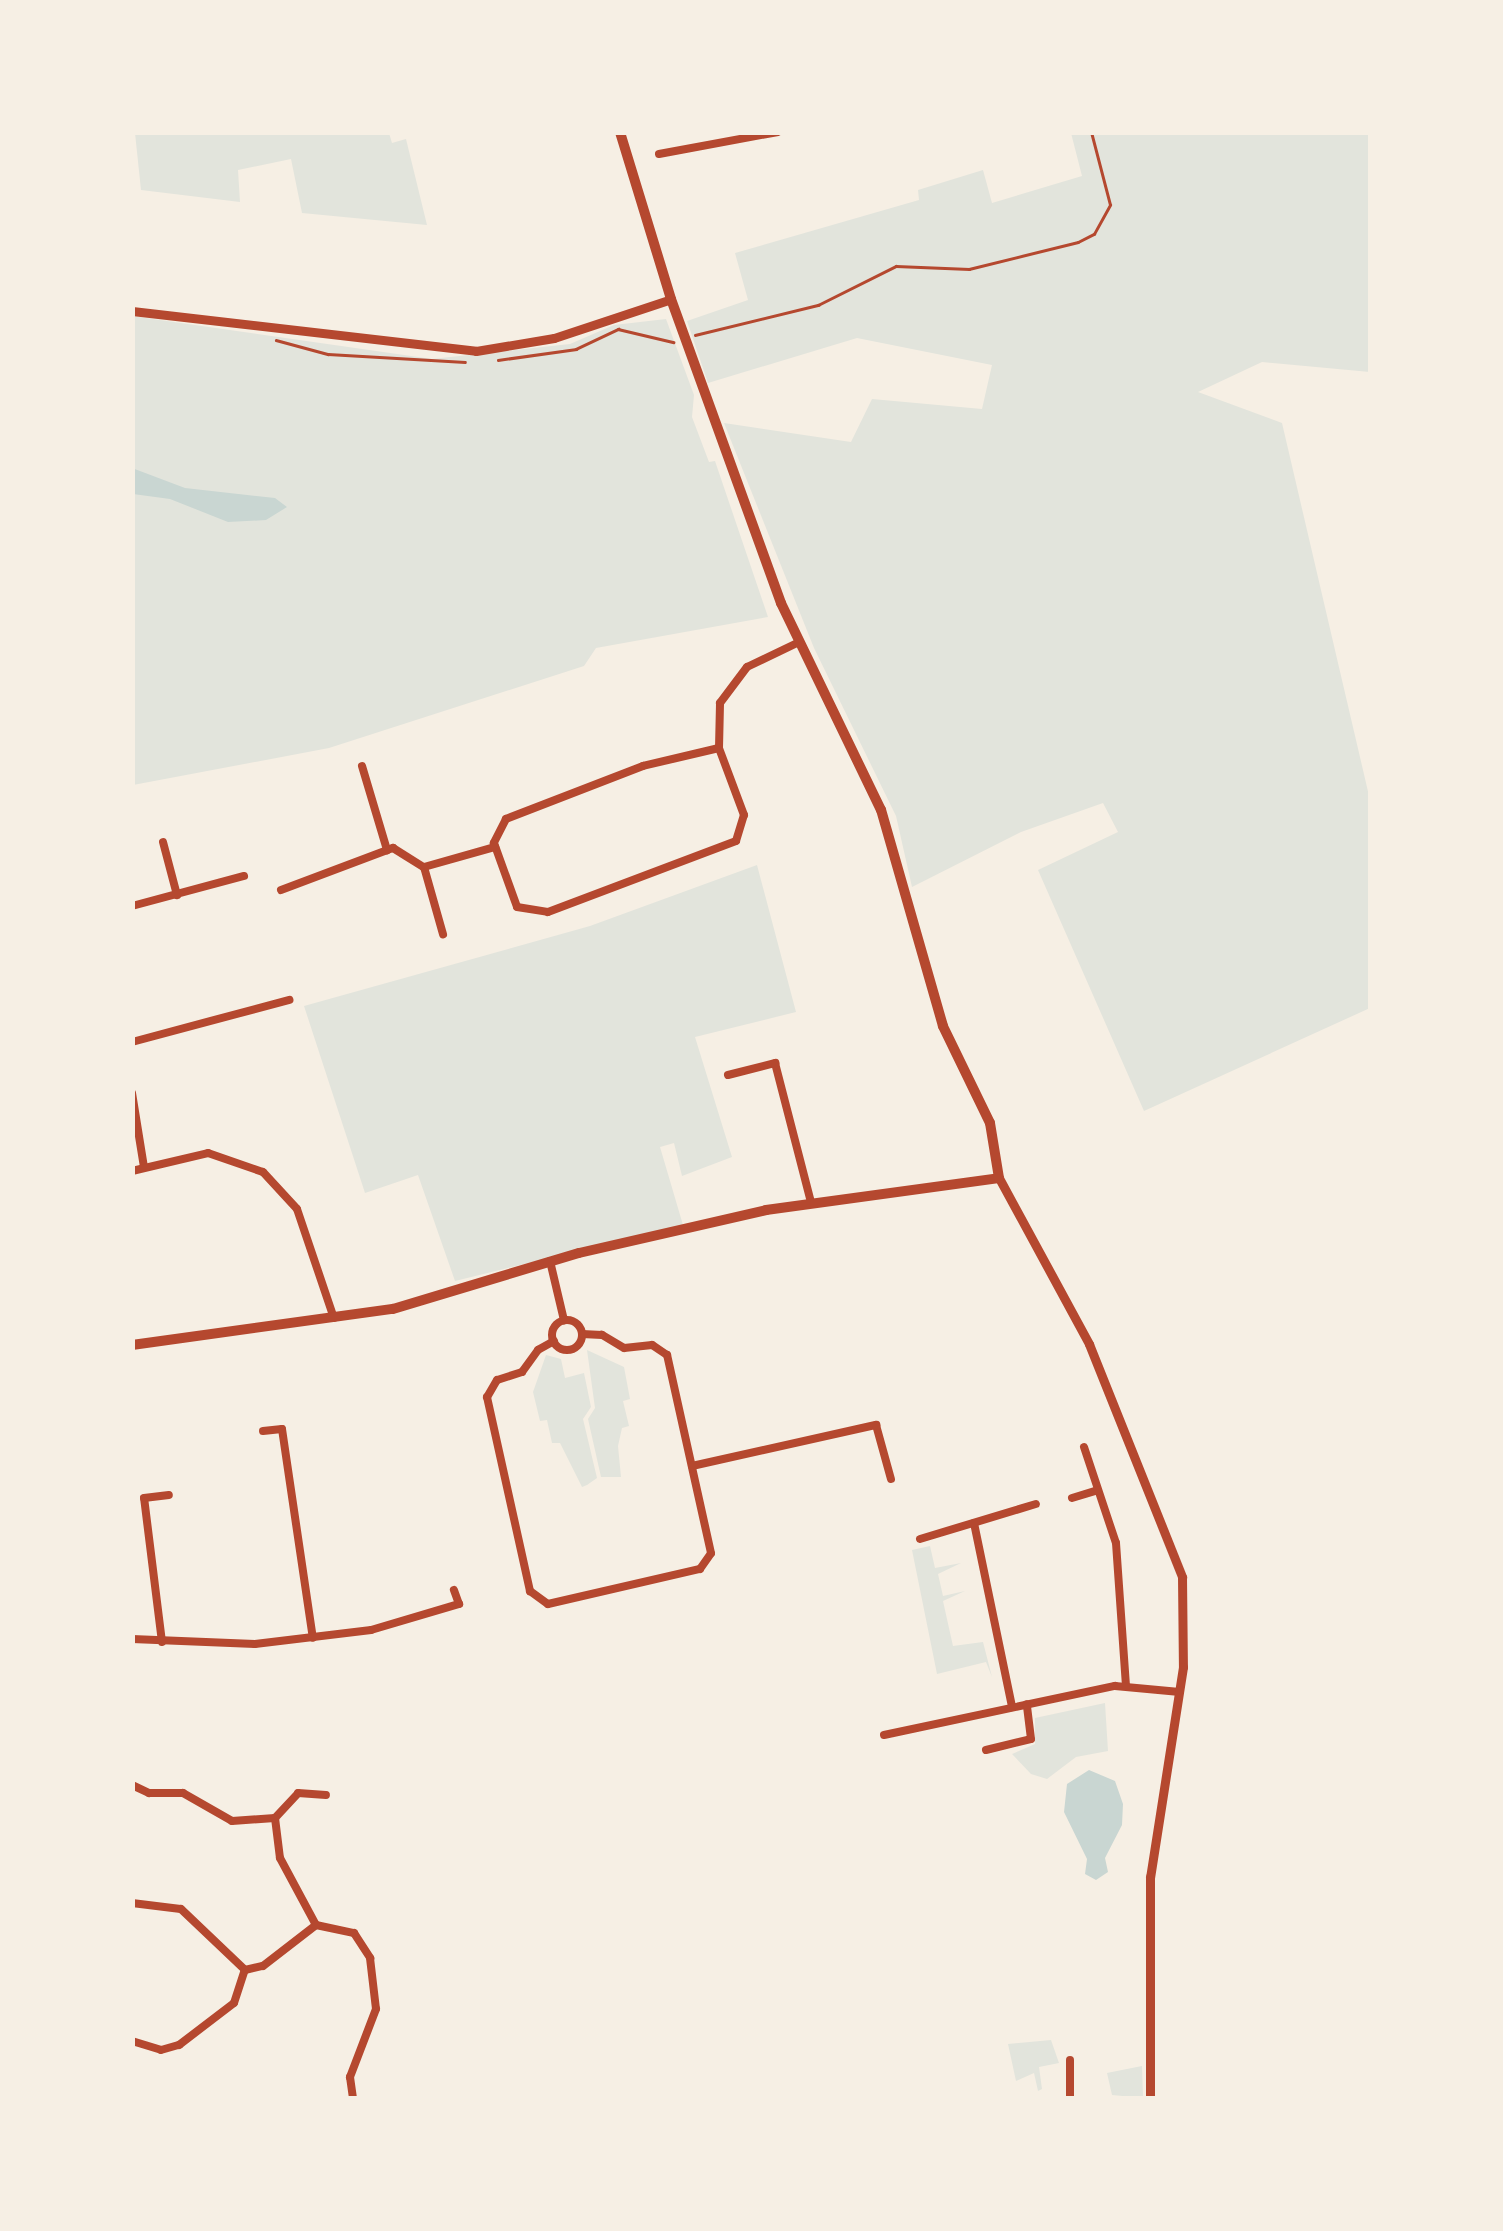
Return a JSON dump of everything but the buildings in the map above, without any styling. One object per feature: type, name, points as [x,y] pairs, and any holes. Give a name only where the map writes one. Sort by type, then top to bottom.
[{"type":"main road","points":[[132,1345],[393,1309],[550,1261],[811,1202],[999,1178],[990,1123],[943,1026],[881,810],[796,643],[671,299],[620,132]]},
{"type":"street","points":[[658,154],[778,132]]},
{"type":"street","points":[[132,311],[476,351],[547,340],[671,299]]},
{"type":"street","points":[[719,748],[644,766],[506,819],[496,832],[495,847],[517,907],[548,912],[723,852],[739,838],[744,815],[719,748],[717,720],[730,683],[756,661],[796,643]]},
{"type":"street","points":[[362,766],[387,850]]},
{"type":"street","points":[[163,842],[177,895]]},
{"type":"street","points":[[424,867],[495,847]]},
{"type":"street","points":[[282,890],[387,850],[406,850],[424,867],[444,934]]},
{"type":"street","points":[[132,906],[244,876]]},
{"type":"street","points":[[132,1042],[289,1000]]},
{"type":"street","points":[[728,1075],[775,1064],[811,1202]]},
{"type":"street","points":[[132,1093],[144,1167]]},
{"type":"street","points":[[132,1170],[208,1153],[263,1172],[297,1209],[334,1318]]},
{"type":"street","points":[[999,1178],[1068,1302],[1171,1537],[1185,1603],[1180,1692],[1150,1877],[1150,2098]]},
{"type":"street","points":[[550,1261],[564,1320]]},
{"type":"street","points":[[554,1341],[554,1328],[564,1320],[576,1322],[582,1334]]},
{"type":"street","points":[[554,1341],[570,1350],[582,1334]]},
{"type":"street","points":[[554,1341],[538,1350],[522,1372],[497,1380],[487,1397],[530,1591],[548,1604],[700,1570],[710,1554],[667,1354],[652,1345],[625,1348],[602,1335],[582,1334]]},
{"type":"street","points":[[692,1466],[876,1425],[891,1479]]},
{"type":"street","points":[[263,1431],[282,1429],[313,1638]]},
{"type":"street","points":[[1084,1447],[1118,1553],[1126,1685]]},
{"type":"street","points":[[1072,1498],[1098,1490]]},
{"type":"street","points":[[162,1642],[144,1498],[168,1495]]},
{"type":"street","points":[[920,1539],[1036,1504]]},
{"type":"street","points":[[974,1523],[1012,1708]]},
{"type":"street","points":[[132,1639],[162,1642],[313,1638],[433,1614],[460,1604],[454,1590]]},
{"type":"street","points":[[884,1735],[1126,1685],[1180,1692]]},
{"type":"street","points":[[986,1750],[1032,1739],[1028,1704]]},
{"type":"street","points":[[132,1785],[149,1793],[183,1792],[232,1820],[274,1818],[298,1794],[326,1794]]},
{"type":"street","points":[[274,1818],[280,1858],[316,1925]]},
{"type":"street","points":[[132,1903],[181,1909],[245,1970]]},
{"type":"street","points":[[245,1970],[263,1966],[316,1925],[347,1928],[370,1958],[375,2019],[350,2077],[353,2098]]},
{"type":"street","points":[[132,2041],[160,2050],[179,2045],[234,2003],[245,1970]]},
{"type":"street","points":[[1070,2060],[1070,2098]]},
{"type":"path","points":[[486,360],[576,349],[618,329],[674,342],[818,306],[896,266],[969,269],[1078,242],[1094,234],[1110,205],[1090,132]]},
{"type":"path","points":[[256,324],[272,339],[328,354],[436,365],[470,362]]},
{"type":"shaded area","points":[[135,133],[389,133],[392,143],[406,139],[427,225],[302,213],[291,159],[238,170],[240,202],[141,190]]},
{"type":"shaded area","points":[[1071,133],[1370,133],[1370,372],[1262,362],[1198,392],[1282,423],[1370,800],[1370,1008],[1144,1111],[1038,870],[1118,832],[1103,803],[1021,832],[912,887],[896,816],[814,648],[724,423],[851,442],[872,399],[982,409],[992,365],[857,338],[708,383],[687,321],[748,300],[735,253],[919,200],[918,190],[983,170],[992,203],[1082,176]]},
{"type":"shaded area","points":[[132,316],[432,359],[570,344],[614,325],[666,319],[694,395],[692,417],[709,462],[715,461],[768,617],[596,648],[584,666],[329,748],[133,785]]},
{"type":"shaded area","points":[[132,468],[185,488],[275,498],[287,507],[266,520],[228,522],[170,499],[133,494]]},
{"type":"shaded area","points":[[757,865],[796,1012],[695,1037],[732,1157],[682,1176],[674,1143],[660,1147],[683,1225],[455,1281],[418,1175],[365,1193],[304,1006],[590,926]]},
{"type":"shaded area","points":[[587,1350],[624,1367],[630,1399],[623,1401],[629,1426],[622,1428],[618,1446],[621,1477],[601,1477],[588,1419],[595,1408]]},
{"type":"shaded area","points":[[546,1355],[561,1359],[565,1378],[584,1373],[591,1407],[583,1419],[597,1478],[582,1487],[560,1443],[552,1443],[547,1420],[540,1421],[533,1392]]},
{"type":"shaded area","points":[[930,1546],[935,1568],[961,1563],[938,1574],[943,1596],[965,1591],[943,1601],[953,1646],[983,1642],[992,1677],[986,1662],[937,1674],[912,1550]]},
{"type":"shaded area","points":[[1105,1703],[1108,1751],[1076,1757],[1047,1779],[1031,1774],[1012,1754],[1035,1744],[1035,1718]]},
{"type":"shaded area","points":[[1089,1770],[1115,1781],[1123,1804],[1122,1825],[1105,1858],[1108,1872],[1096,1880],[1085,1874],[1087,1859],[1064,1812],[1067,1784]]},
{"type":"shaded area","points":[[1051,2040],[1059,2063],[1039,2067],[1042,2089],[1038,2091],[1034,2073],[1016,2081],[1008,2044]]},
{"type":"shaded area","points":[[1142,2066],[1143,2098],[1112,2095],[1107,2073]]}]
